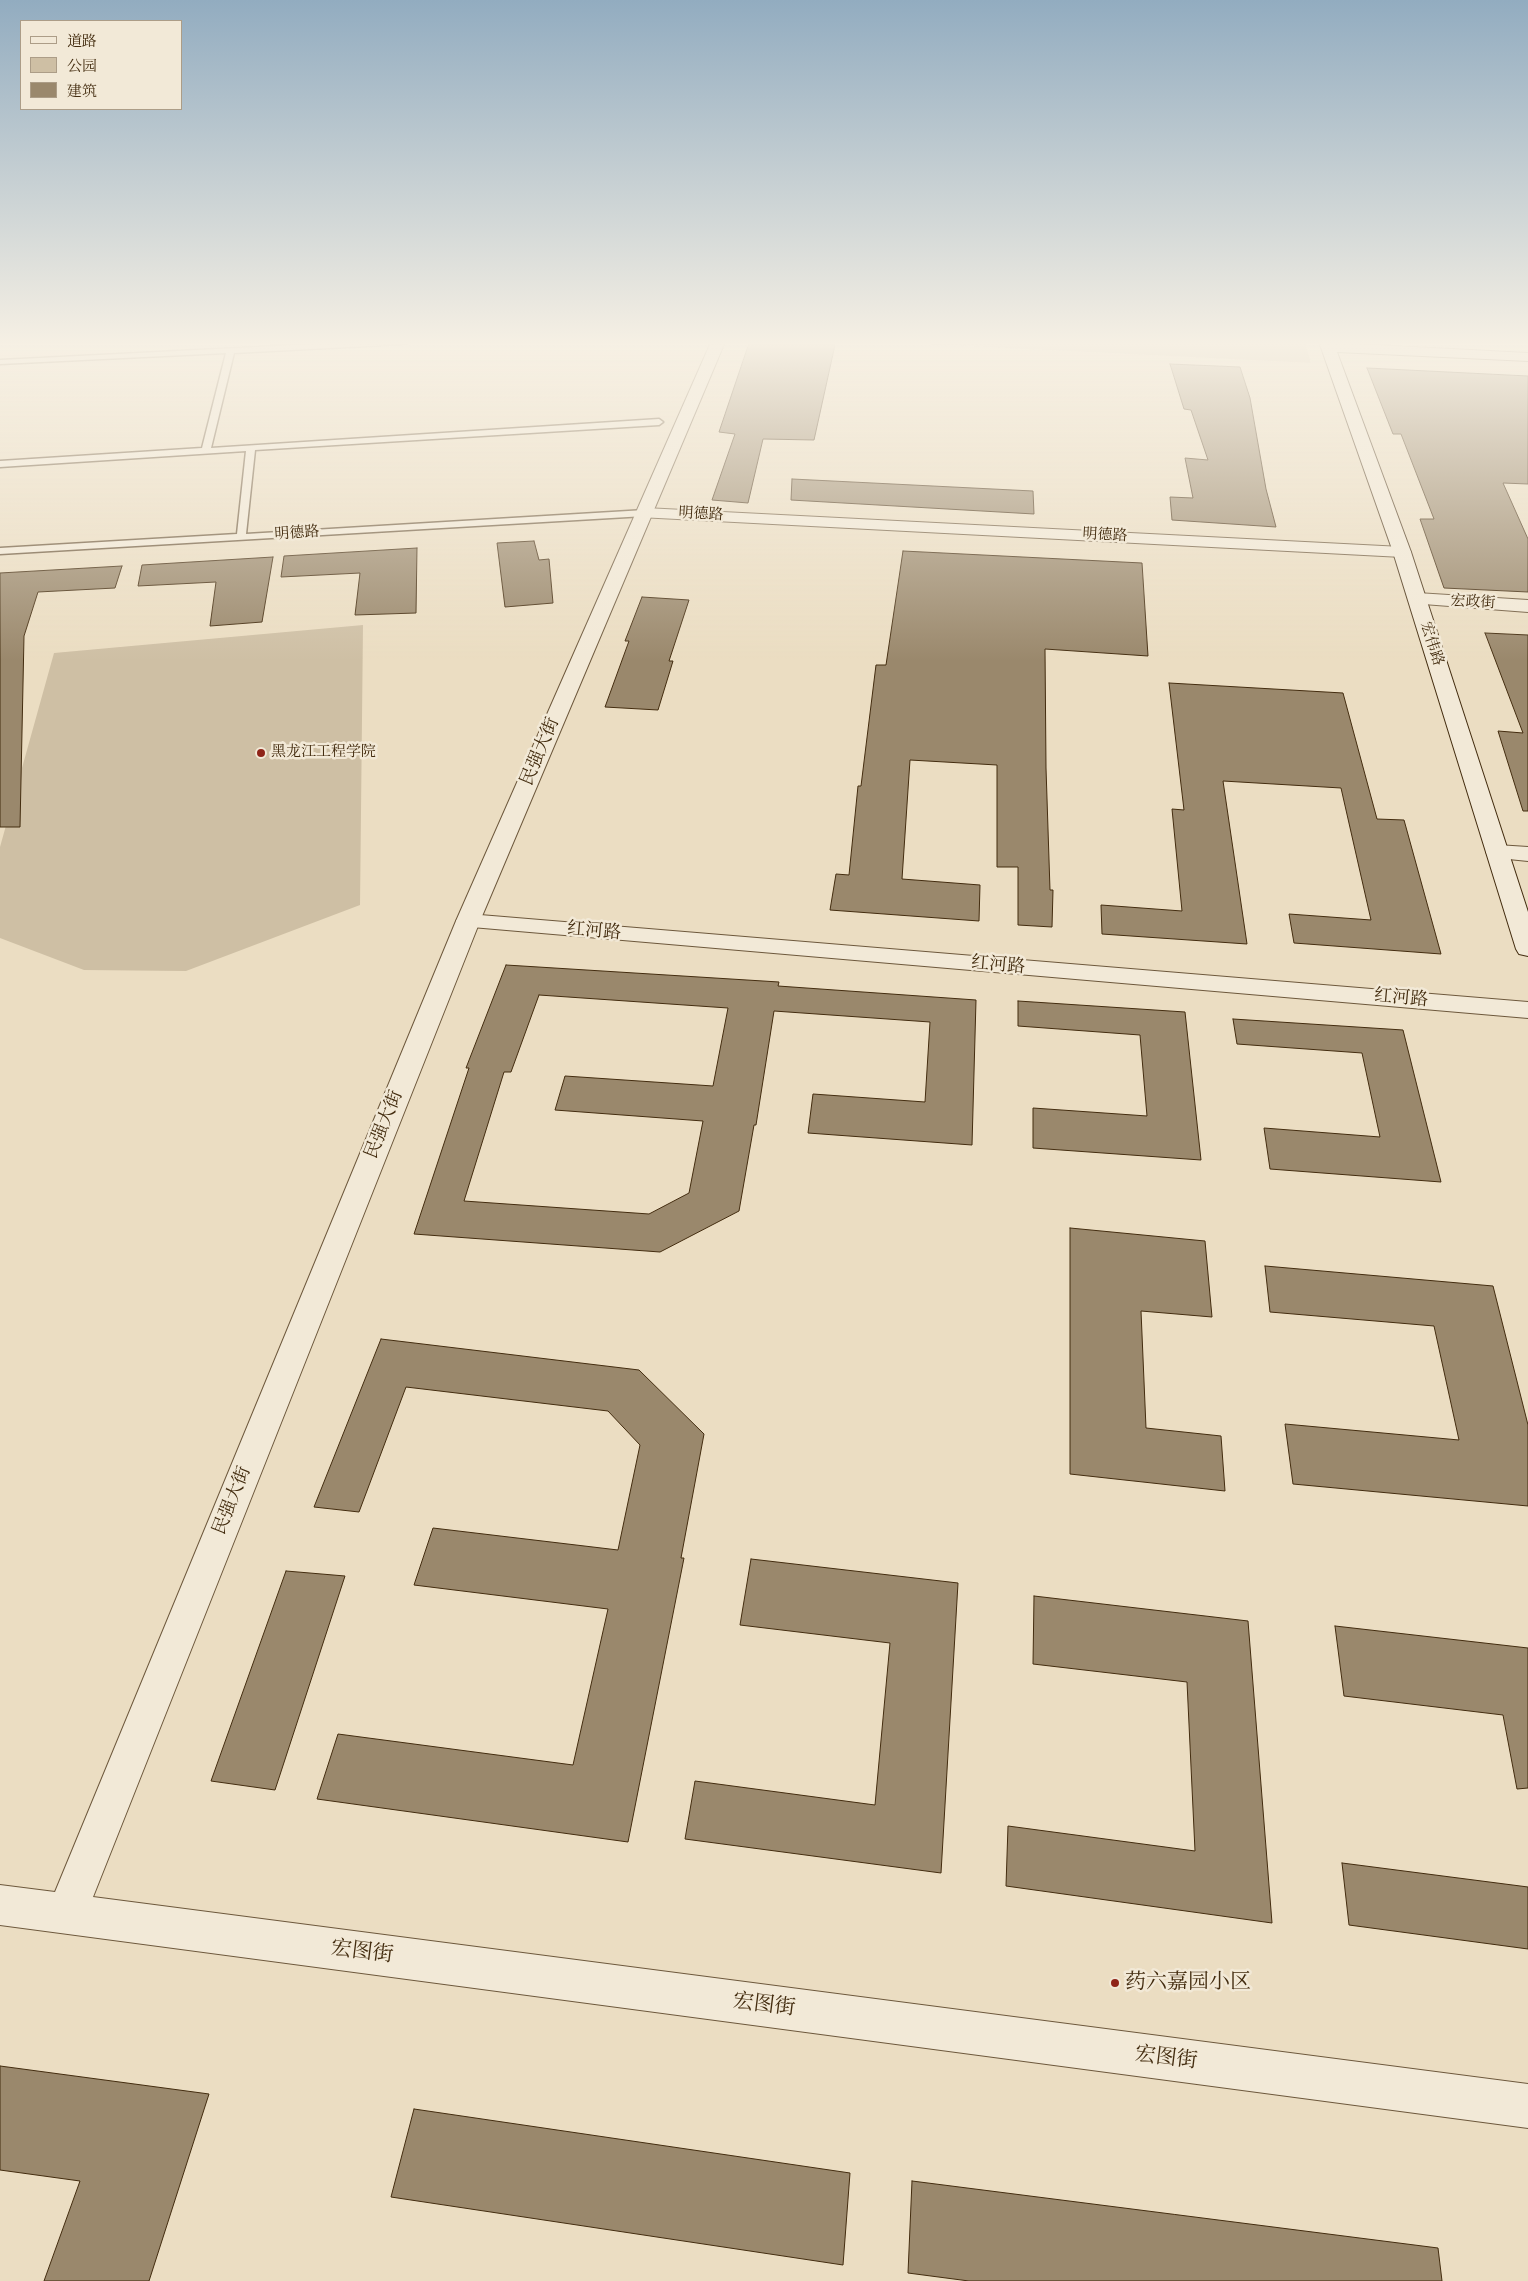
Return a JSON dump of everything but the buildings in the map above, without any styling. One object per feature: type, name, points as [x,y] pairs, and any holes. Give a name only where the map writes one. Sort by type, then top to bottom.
[{"type":"street","name":"民强大街","points":[[66,1915],[468,921],[672,448]]},
{"type":"street","name":"宏伟路","points":[[1364,448],[1402,552],[1528,950]]},
{"type":"street","name":"明德路","points":[[645,512],[1402,552]]},
{"type":"street","name":"宏政街","points":[[1417,600],[1528,606]]},
{"type":"street","points":[[1497,852],[1528,854]]},
{"type":"street","name":"红河路","points":[[468,921],[1528,1010]]},
{"type":"street","name":"宏图街","points":[[0,1905],[1528,2106]]},
{"type":"lane","points":[[0,464],[245,448]]},
{"type":"lane","points":[[241,538],[252,448]]},
{"type":"lane","name":"明德路","points":[[0,552],[645,512]]},
{"type":"green space","points":[[363,625],[360,905],[186,971],[84,970],[0,938],[0,847],[54,653]]},
{"type":"place","name":"黑龙江工程学院","points":[[261,753]]},
{"type":"place","name":"药六嘉园小区","points":[[1115,1983]]}]
